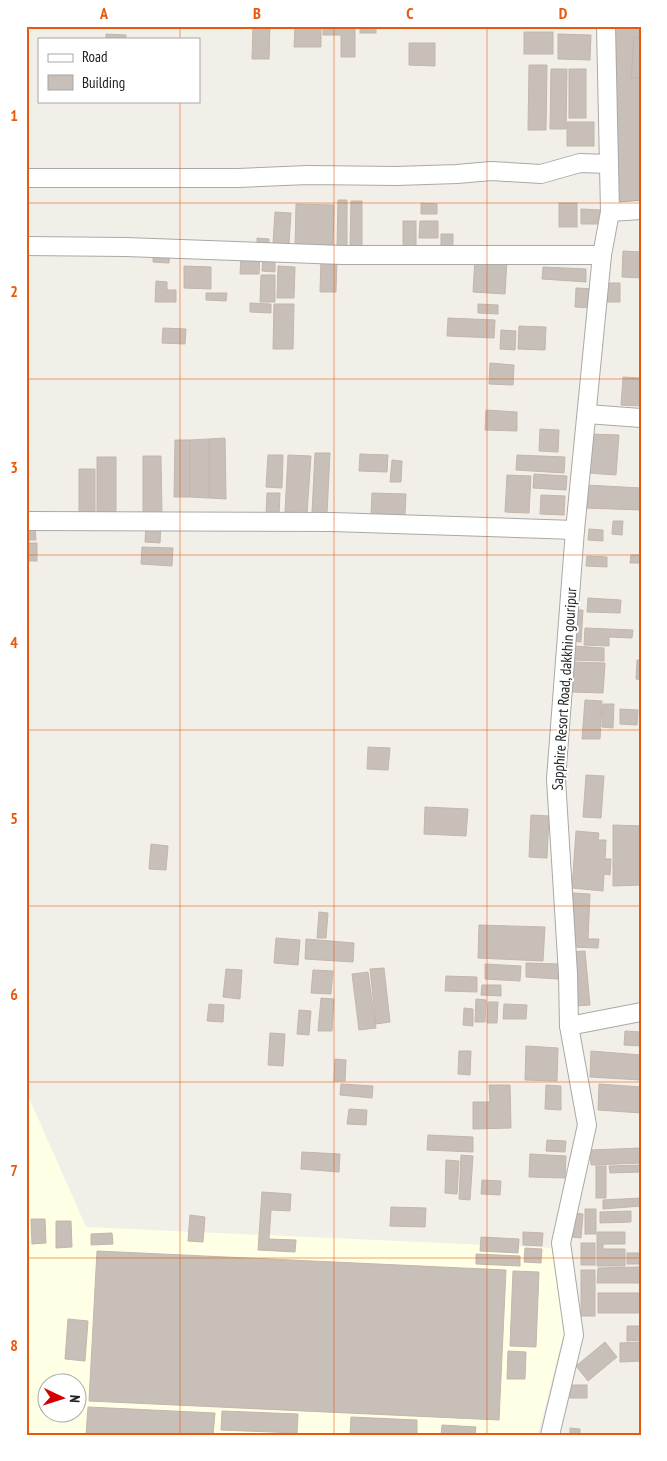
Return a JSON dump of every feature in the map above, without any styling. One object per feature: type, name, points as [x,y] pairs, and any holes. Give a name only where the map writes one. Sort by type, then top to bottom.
[{"type":"street","name":"Sapphire Resort Road, dakkhin gouripur","points":[[550,1435],[574,1335],[561,1243],[586,1125],[569,1026],[568,974],[556,779],[575,530],[602,254],[610,212],[606,26]]},
{"type":"street","points":[[26,178],[396,176],[491,171],[541,174],[580,163],[608,164]]},
{"type":"street","points":[[610,212],[641,210]]},
{"type":"street","points":[[26,246],[126,247],[342,255],[602,254]]},
{"type":"street","points":[[587,414],[641,418]]},
{"type":"street","points":[[26,521],[332,522],[575,530]]},
{"type":"street","points":[[569,1026],[641,1012]]},
{"type":"shaded area","points":[[26,1091],[86,1227],[553,1248],[564,1333],[538,1435],[26,1435]]},
{"type":"building","points":[[253,26],[270,26],[269,59],[252,59]]},
{"type":"building","points":[[295,26],[321,26],[321,47],[294,47]]},
{"type":"building","points":[[323,26],[355,26],[355,57],[341,57],[341,35],[323,35]]},
{"type":"building","points":[[360,26],[376,26],[376,33],[360,33]]},
{"type":"building","points":[[614,26],[641,26],[641,202],[610,212]]},
{"type":"building","points":[[524,32],[553,32],[553,54],[524,54]]},
{"type":"building","points":[[106,34],[126,35],[126,38],[106,38]]},
{"type":"building","points":[[558,34],[591,35],[590,60],[558,59]]},
{"type":"building","points":[[634,37],[641,37],[641,78],[631,78]]},
{"type":"building","points":[[409,43],[435,43],[435,66],[409,65]]},
{"type":"building","points":[[529,65],[547,65],[546,130],[528,130]]},
{"type":"building","points":[[551,69],[567,69],[566,129],[550,129]]},
{"type":"building","points":[[569,69],[586,69],[586,118],[569,118]]},
{"type":"building","points":[[567,122],[594,122],[594,146],[567,146]]},
{"type":"building","points":[[338,200],[347,200],[347,249],[337,248]]},
{"type":"building","points":[[351,201],[362,201],[362,248],[350,248]]},
{"type":"building","points":[[421,203],[437,204],[437,214],[421,214]]},
{"type":"building","points":[[559,203],[577,203],[577,227],[559,227]]},
{"type":"building","points":[[296,204],[334,205],[333,249],[295,249]]},
{"type":"building","points":[[581,209],[602,210],[602,224],[581,224]]},
{"type":"building","points":[[275,212],[291,213],[289,244],[273,243]]},
{"type":"building","points":[[403,221],[416,221],[416,251],[403,251]]},
{"type":"building","points":[[420,221],[438,221],[438,238],[419,238]]},
{"type":"building","points":[[441,234],[453,234],[453,252],[441,252]]},
{"type":"building","points":[[257,238],[269,239],[269,251],[257,250]]},
{"type":"building","points":[[153,251],[170,252],[169,263],[153,262]]},
{"type":"building","points":[[623,251],[641,252],[641,278],[622,277]]},
{"type":"building","points":[[241,254],[260,254],[259,274],[240,274]]},
{"type":"building","points":[[263,255],[275,256],[275,272],[262,271]]},
{"type":"building","points":[[321,257],[337,257],[336,292],[320,292]]},
{"type":"building","points":[[475,258],[507,260],[505,294],[473,292]]},
{"type":"building","points":[[184,266],[211,267],[211,289],[184,288]]},
{"type":"building","points":[[278,266],[295,267],[294,298],[277,298]]},
{"type":"building","points":[[543,267],[586,269],[586,282],[542,279]]},
{"type":"building","points":[[261,275],[275,275],[275,302],[260,302]]},
{"type":"building","points":[[156,281],[167,282],[167,290],[176,290],[176,302],[155,302]]},
{"type":"building","points":[[608,283],[620,283],[620,302],[607,302]]},
{"type":"building","points":[[576,288],[596,289],[595,308],[575,307]]},
{"type":"building","points":[[206,293],[227,293],[226,301],[206,300]]},
{"type":"building","points":[[250,303],[271,304],[271,313],[250,312]]},
{"type":"building","points":[[274,304],[294,304],[293,349],[273,349]]},
{"type":"building","points":[[478,304],[498,305],[498,314],[478,313]]},
{"type":"building","points":[[448,318],[495,320],[494,338],[447,336]]},
{"type":"building","points":[[519,326],[546,327],[545,350],[518,349]]},
{"type":"building","points":[[163,328],[186,329],[185,344],[162,343]]},
{"type":"building","points":[[501,330],[516,331],[515,350],[500,349]]},
{"type":"building","points":[[490,363],[514,365],[513,385],[489,384]]},
{"type":"building","points":[[623,377],[641,378],[641,406],[621,405]]},
{"type":"building","points":[[486,410],[517,412],[517,431],[485,430]]},
{"type":"building","points":[[540,429],[559,430],[558,452],[539,451]]},
{"type":"building","points":[[590,434],[619,435],[616,475],[588,473]]},
{"type":"building","points":[[225,438],[226,499],[209,498],[209,439]]},
{"type":"building","points":[[209,439],[209,498],[190,497],[190,440]]},
{"type":"building","points":[[175,440],[190,440],[190,497],[174,497]]},
{"type":"building","points":[[315,453],[330,453],[327,514],[312,513]]},
{"type":"building","points":[[360,454],[388,455],[387,472],[359,471]]},
{"type":"building","points":[[268,455],[283,455],[282,488],[266,487]]},
{"type":"building","points":[[288,455],[311,456],[307,514],[285,512]]},
{"type":"building","points":[[517,455],[565,457],[564,473],[516,470]]},
{"type":"building","points":[[143,456],[161,456],[162,517],[143,517]]},
{"type":"building","points":[[97,457],[116,457],[116,513],[97,513]]},
{"type":"building","points":[[392,460],[402,461],[401,482],[390,482]]},
{"type":"building","points":[[79,469],[95,469],[95,517],[79,518]]},
{"type":"building","points":[[534,474],[567,476],[566,490],[533,488]]},
{"type":"building","points":[[507,475],[531,476],[529,513],[505,512]]},
{"type":"building","points":[[586,485],[641,488],[641,510],[585,508]]},
{"type":"building","points":[[267,493],[280,493],[279,516],[266,515]]},
{"type":"building","points":[[372,493],[406,494],[405,515],[371,514]]},
{"type":"building","points":[[541,495],[565,496],[564,515],[540,514]]},
{"type":"building","points":[[613,521],[623,521],[622,535],[612,534]]},
{"type":"building","points":[[146,522],[161,523],[160,543],[145,542]]},
{"type":"building","points":[[26,527],[35,527],[36,540],[26,540]]},
{"type":"building","points":[[589,529],[603,530],[603,541],[588,540]]},
{"type":"building","points":[[26,543],[37,543],[37,561],[26,561]]},
{"type":"building","points":[[142,547],[173,548],[172,566],[141,564]]},
{"type":"building","points":[[631,555],[641,555],[641,563],[630,563]]},
{"type":"building","points":[[587,556],[607,557],[607,567],[586,566]]},
{"type":"building","points":[[588,598],[621,600],[620,613],[587,612]]},
{"type":"building","points":[[572,610],[583,610],[581,642],[570,641]]},
{"type":"building","points":[[585,628],[633,630],[632,638],[609,637],[609,646],[584,645]]},
{"type":"building","points":[[574,646],[604,648],[604,661],[573,660]]},
{"type":"building","points":[[637,660],[641,660],[641,680],[636,679]]},
{"type":"building","points":[[574,662],[605,663],[603,693],[572,692]]},
{"type":"building","points":[[585,700],[602,701],[600,739],[582,739]]},
{"type":"building","points":[[603,704],[614,704],[613,728],[602,727]]},
{"type":"building","points":[[620,709],[638,710],[637,725],[620,724]]},
{"type":"building","points":[[368,747],[390,748],[388,770],[367,769]]},
{"type":"building","points":[[586,775],[604,776],[601,818],[583,817]]},
{"type":"building","points":[[425,807],[468,809],[466,836],[424,834]]},
{"type":"building","points":[[531,815],[549,816],[547,858],[529,857]]},
{"type":"building","points":[[613,825],[641,826],[641,885],[613,886]]},
{"type":"building","points":[[576,831],[599,833],[598,840],[606,840],[605,859],[611,859],[610,875],[604,874],[603,891],[572,888]]},
{"type":"building","points":[[151,844],[168,846],[166,870],[149,869]]},
{"type":"building","points":[[573,893],[590,894],[588,939],[599,939],[598,948],[571,947]]},
{"type":"building","points":[[319,912],[328,913],[326,938],[317,938]]},
{"type":"building","points":[[479,925],[545,927],[543,961],[478,958]]},
{"type":"building","points":[[276,938],[300,940],[298,965],[274,963]]},
{"type":"building","points":[[306,939],[354,943],[353,962],[305,959]]},
{"type":"building","points":[[585,951],[590,1005],[575,1006],[570,952]]},
{"type":"building","points":[[526,963],[559,964],[558,979],[526,977]]},
{"type":"building","points":[[485,964],[521,966],[520,981],[485,979]]},
{"type":"building","points":[[384,968],[390,1022],[376,1024],[370,969]]},
{"type":"building","points":[[226,969],[242,970],[240,999],[223,997]]},
{"type":"building","points":[[313,970],[333,971],[331,994],[311,993]]},
{"type":"building","points":[[368,972],[376,1028],[359,1030],[352,974]]},
{"type":"building","points":[[446,976],[477,977],[477,992],[445,991]]},
{"type":"building","points":[[482,985],[501,985],[501,996],[481,995]]},
{"type":"building","points":[[321,998],[334,999],[332,1031],[318,1031]]},
{"type":"building","points":[[476,999],[486,1000],[485,1022],[475,1022]]},
{"type":"building","points":[[488,1002],[498,1002],[497,1023],[487,1023]]},
{"type":"building","points":[[209,1004],[224,1005],[223,1022],[207,1021]]},
{"type":"building","points":[[504,1004],[527,1005],[526,1019],[503,1019]]},
{"type":"building","points":[[464,1008],[473,1009],[473,1026],[463,1025]]},
{"type":"building","points":[[299,1010],[311,1011],[309,1035],[297,1034]]},
{"type":"building","points":[[625,1031],[641,1032],[641,1046],[624,1045]]},
{"type":"building","points":[[270,1033],[285,1034],[283,1066],[268,1065]]},
{"type":"building","points":[[526,1046],[558,1048],[557,1081],[525,1080]]},
{"type":"building","points":[[459,1051],[471,1051],[470,1075],[458,1074]]},
{"type":"building","points":[[591,1051],[641,1055],[641,1080],[590,1077]]},
{"type":"building","points":[[335,1059],[346,1060],[345,1081],[334,1081]]},
{"type":"building","points":[[341,1084],[373,1086],[372,1098],[340,1095]]},
{"type":"building","points":[[599,1084],[641,1087],[641,1113],[598,1110]]},
{"type":"building","points":[[489,1085],[510,1085],[511,1128],[473,1129],[473,1102],[490,1102]]},
{"type":"building","points":[[546,1085],[561,1086],[561,1110],[545,1109]]},
{"type":"building","points":[[349,1109],[367,1110],[366,1125],[347,1124]]},
{"type":"building","points":[[428,1135],[473,1137],[473,1152],[427,1150]]},
{"type":"building","points":[[547,1140],[566,1141],[565,1152],[546,1151]]},
{"type":"building","points":[[641,1148],[641,1163],[591,1165],[590,1150]]},
{"type":"building","points":[[302,1152],[340,1154],[339,1172],[301,1169]]},
{"type":"building","points":[[530,1154],[566,1156],[565,1178],[529,1177]]},
{"type":"building","points":[[461,1155],[473,1156],[470,1200],[459,1199]]},
{"type":"building","points":[[446,1160],[459,1161],[457,1194],[445,1193]]},
{"type":"building","points":[[641,1165],[641,1172],[610,1173],[609,1166]]},
{"type":"building","points":[[596,1166],[606,1166],[606,1198],[596,1198]]},
{"type":"building","points":[[482,1180],[501,1181],[500,1195],[481,1194]]},
{"type":"building","points":[[262,1192],[291,1194],[290,1211],[271,1210],[269,1239],[296,1240],[295,1252],[258,1250]]},
{"type":"building","points":[[641,1198],[641,1206],[603,1209],[603,1200]]},
{"type":"building","points":[[391,1207],[426,1208],[425,1227],[390,1226]]},
{"type":"building","points":[[585,1209],[596,1209],[596,1234],[585,1234]]},
{"type":"building","points":[[631,1211],[631,1222],[600,1223],[600,1212]]},
{"type":"building","points":[[573,1213],[583,1214],[581,1238],[572,1237]]},
{"type":"building","points":[[190,1215],[205,1217],[203,1242],[188,1241]]},
{"type":"building","points":[[31,1219],[45,1219],[46,1243],[32,1244]]},
{"type":"building","points":[[56,1221],[71,1221],[72,1247],[56,1248]]},
{"type":"building","points":[[523,1232],[543,1233],[542,1246],[523,1245]]},
{"type":"building","points":[[597,1232],[625,1232],[625,1244],[603,1244],[603,1249],[625,1249],[625,1266],[597,1266]]},
{"type":"building","points":[[112,1233],[113,1244],[91,1245],[91,1234]]},
{"type":"building","points":[[481,1237],[519,1239],[518,1253],[480,1251]]},
{"type":"building","points":[[581,1243],[595,1243],[595,1265],[581,1265]]},
{"type":"building","points":[[525,1248],[542,1249],[541,1263],[524,1262]]},
{"type":"building","points":[[97,1251],[506,1270],[499,1420],[89,1401]]},
{"type":"building","points":[[627,1253],[641,1253],[641,1264],[627,1264]]},
{"type":"building","points":[[476,1254],[520,1256],[520,1266],[476,1264]]},
{"type":"building","points":[[641,1267],[641,1283],[597,1283],[598,1268]]},
{"type":"building","points":[[581,1270],[595,1270],[595,1316],[581,1316]]},
{"type":"building","points":[[513,1271],[539,1272],[536,1347],[510,1346]]},
{"type":"building","points":[[598,1293],[641,1293],[641,1313],[598,1313]]},
{"type":"building","points":[[68,1319],[88,1321],[85,1361],[65,1359]]},
{"type":"building","points":[[627,1326],[641,1326],[641,1340],[627,1341]]},
{"type":"building","points":[[605,1342],[617,1357],[588,1381],[576,1366]]},
{"type":"building","points":[[641,1342],[641,1361],[620,1362],[620,1343]]},
{"type":"building","points":[[508,1351],[526,1352],[525,1379],[507,1379]]},
{"type":"building","points":[[570,1385],[587,1385],[587,1398],[570,1398]]},
{"type":"building","points":[[88,1407],[215,1413],[213,1435],[86,1435]]},
{"type":"building","points":[[222,1411],[298,1414],[297,1433],[221,1430]]},
{"type":"building","points":[[351,1417],[417,1420],[417,1435],[350,1435]]},
{"type":"building","points":[[442,1425],[476,1427],[475,1435],[441,1435]]},
{"type":"building","points":[[570,1428],[580,1429],[580,1435],[570,1435]]}]
